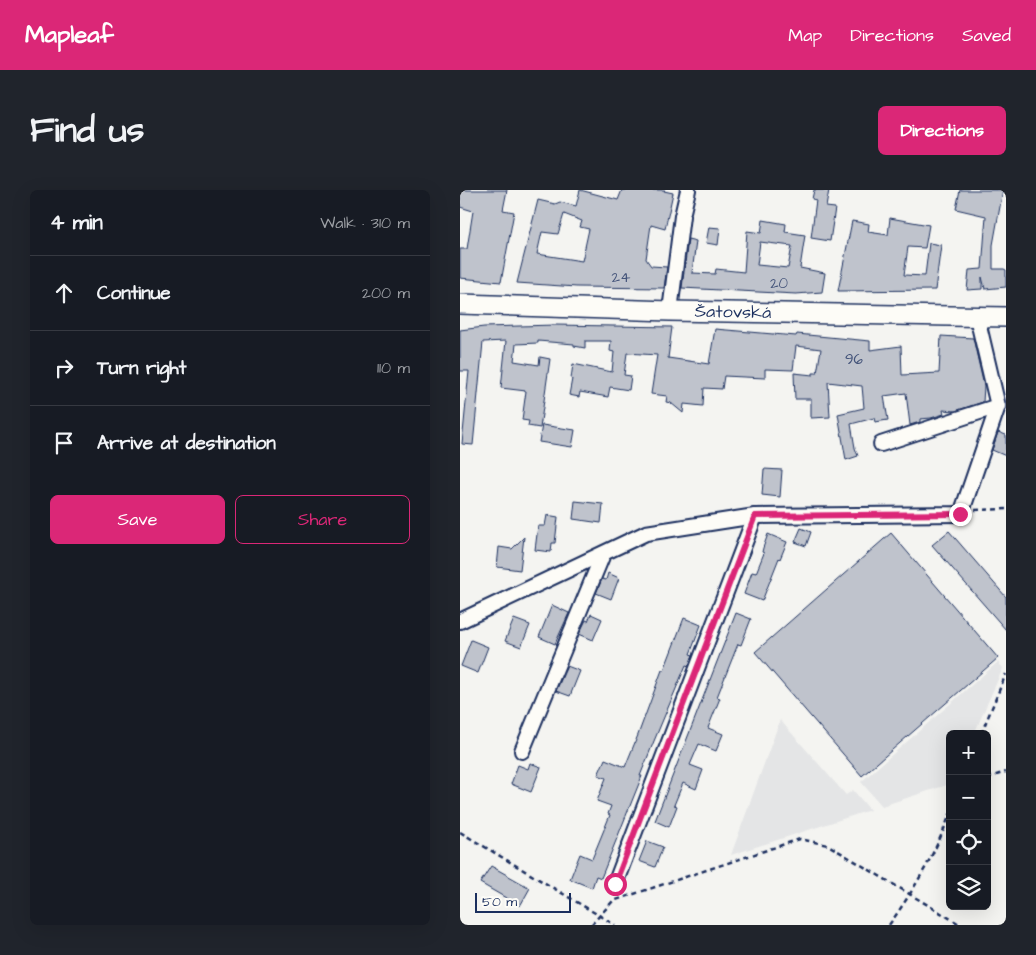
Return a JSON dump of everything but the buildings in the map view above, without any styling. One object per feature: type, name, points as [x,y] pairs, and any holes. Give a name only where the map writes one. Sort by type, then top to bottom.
[{"type":"main road","name":"Šatovská","points":[[460,304],[670,311],[1006,317]]},
{"type":"street","points":[[670,311],[682,216],[688,190]]},
{"type":"street","points":[[460,621],[646,534],[755,516],[960,514],[998,406],[977,317]]},
{"type":"street","points":[[881,444],[998,406]]},
{"type":"street","points":[[615,884],[755,516]]},
{"type":"street","points":[[522,751],[602,554]]},
{"type":"path","points":[[962,511],[1006,509]]},
{"type":"path","points":[[983,730],[1006,674]]},
{"type":"path","points":[[991,777],[1006,772]]},
{"type":"path","points":[[889,925],[910,894],[938,845],[948,820]]},
{"type":"path","points":[[460,832],[615,925]]},
{"type":"path","points":[[591,925],[612,901],[800,839],[828,845],[961,925]]},
{"type":"shaded area","points":[[998,662],[1003,668],[976,730],[946,730],[946,785],[882,806],[861,782]]},
{"type":"shaded area","points":[[780,720],[846,795],[853,790],[870,810],[731,855]]},
{"type":"route","points":[[615,884],[755,516],[960,514]]}]
